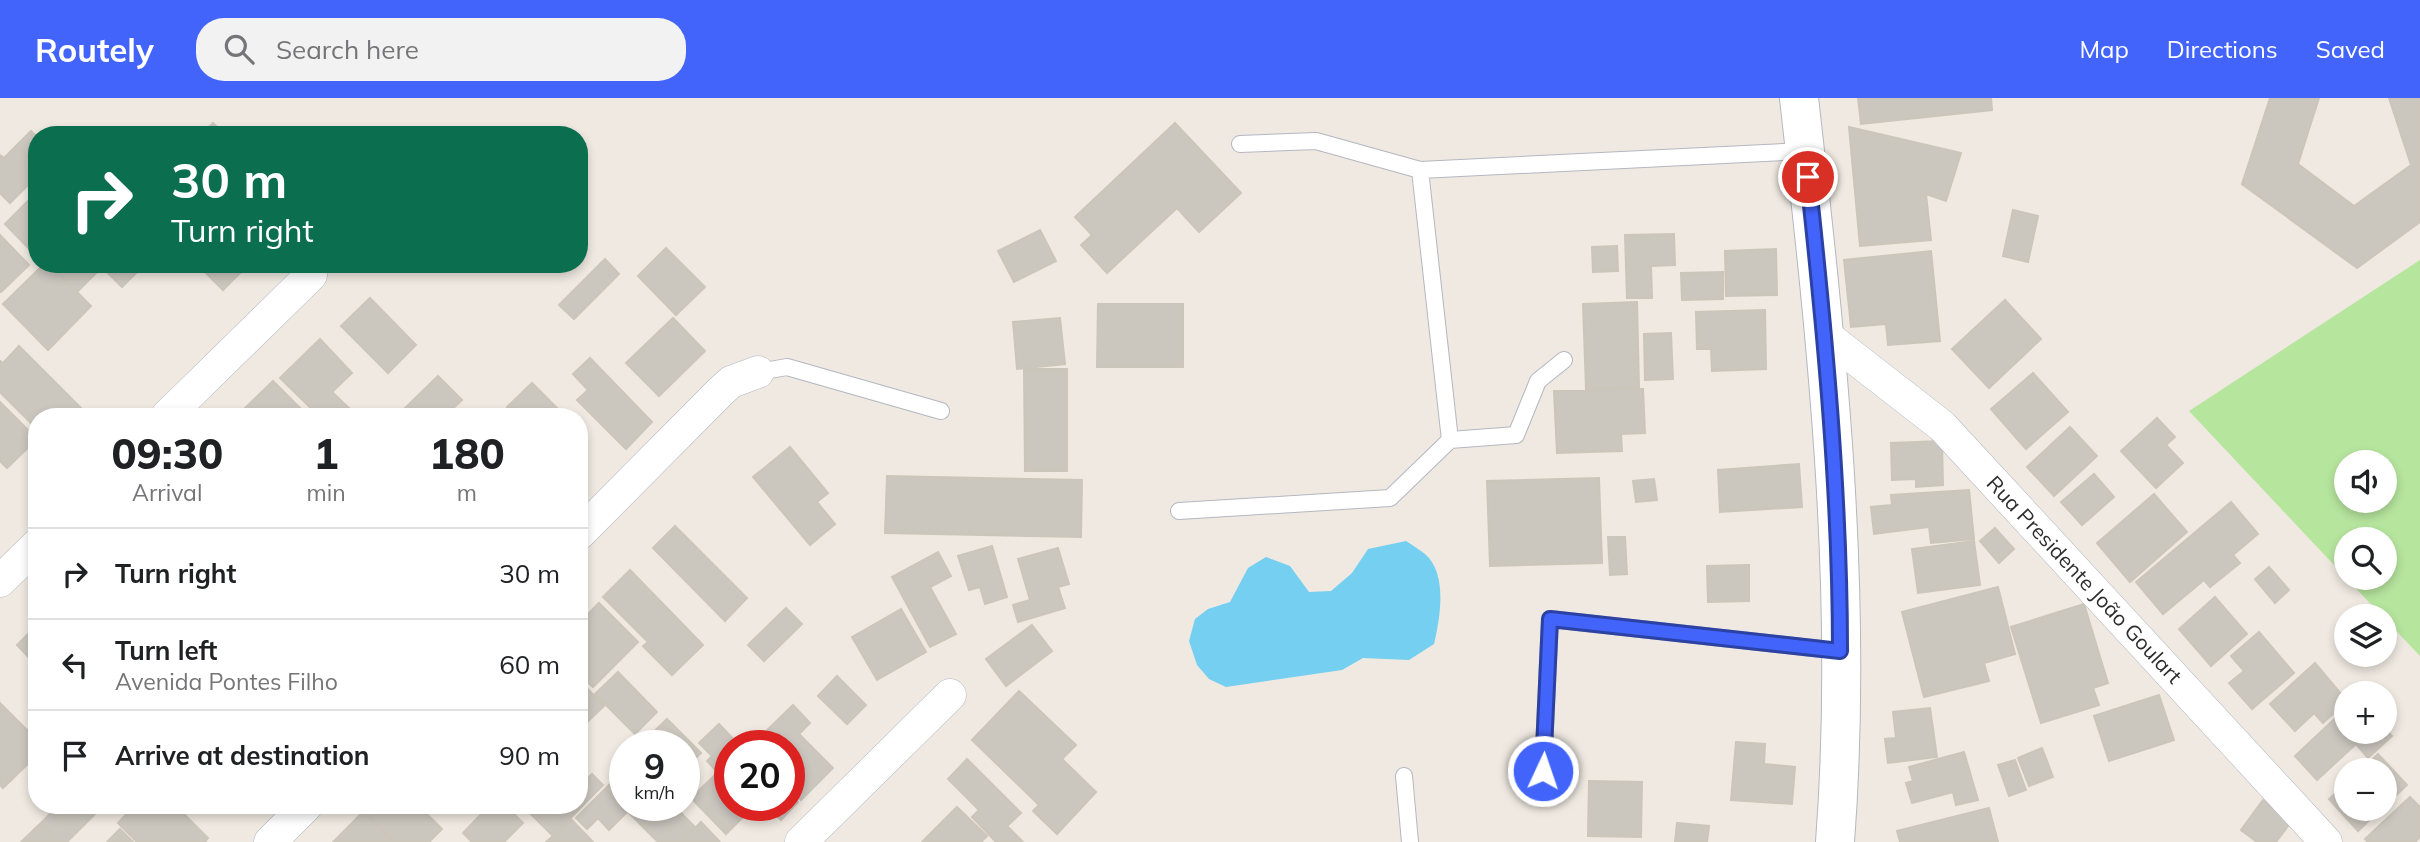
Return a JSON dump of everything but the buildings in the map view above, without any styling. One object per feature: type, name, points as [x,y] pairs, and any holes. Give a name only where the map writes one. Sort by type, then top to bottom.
[{"type":"street","points":[[1799,98],[1825,335],[1840,550],[1840,774],[1835,842]]},
{"type":"street","points":[[175,408],[311,275]]},
{"type":"street","name":"Rua Presidente João Goulart","points":[[1825,335],[1942,426],[2326,842]]},
{"type":"street","points":[[588,525],[720,392],[732,382],[758,372]]},
{"type":"street","points":[[0,581],[28,554]]},
{"type":"street","points":[[801,842],[950,695]]},
{"type":"street","points":[[270,842],[298,814]]},
{"type":"lane","points":[[1240,144],[1316,141],[1420,170],[1805,151]]},
{"type":"lane","points":[[1420,170],[1450,440]]},
{"type":"lane","points":[[1179,511],[1390,498],[1450,440],[1516,435],[1538,381],[1564,360]]},
{"type":"lane","points":[[758,372],[788,367],[941,411]]},
{"type":"lane","points":[[1543,771],[1550,619],[1840,651]]},
{"type":"lane","points":[[1404,776],[1410,842]]},
{"type":"green space","points":[[2420,260],[2420,656],[2397,632],[2397,604],[2371,604],[2358,590],[2397,590],[2397,527],[2334,527],[2334,565],[2189,411]]},
{"type":"water","points":[[1406,541],[1425,554],[1437,573],[1440,584],[1434,644],[1409,660],[1363,658],[1342,670],[1226,687],[1209,679],[1197,665],[1189,641],[1195,619],[1208,609],[1230,602],[1248,568],[1266,557],[1290,566],[1309,592],[1331,591],[1352,573],[1368,549]]},
{"type":"route","points":[[1543,771],[1550,619],[1840,651],[1840,550],[1832,422],[1808,177]]}]
